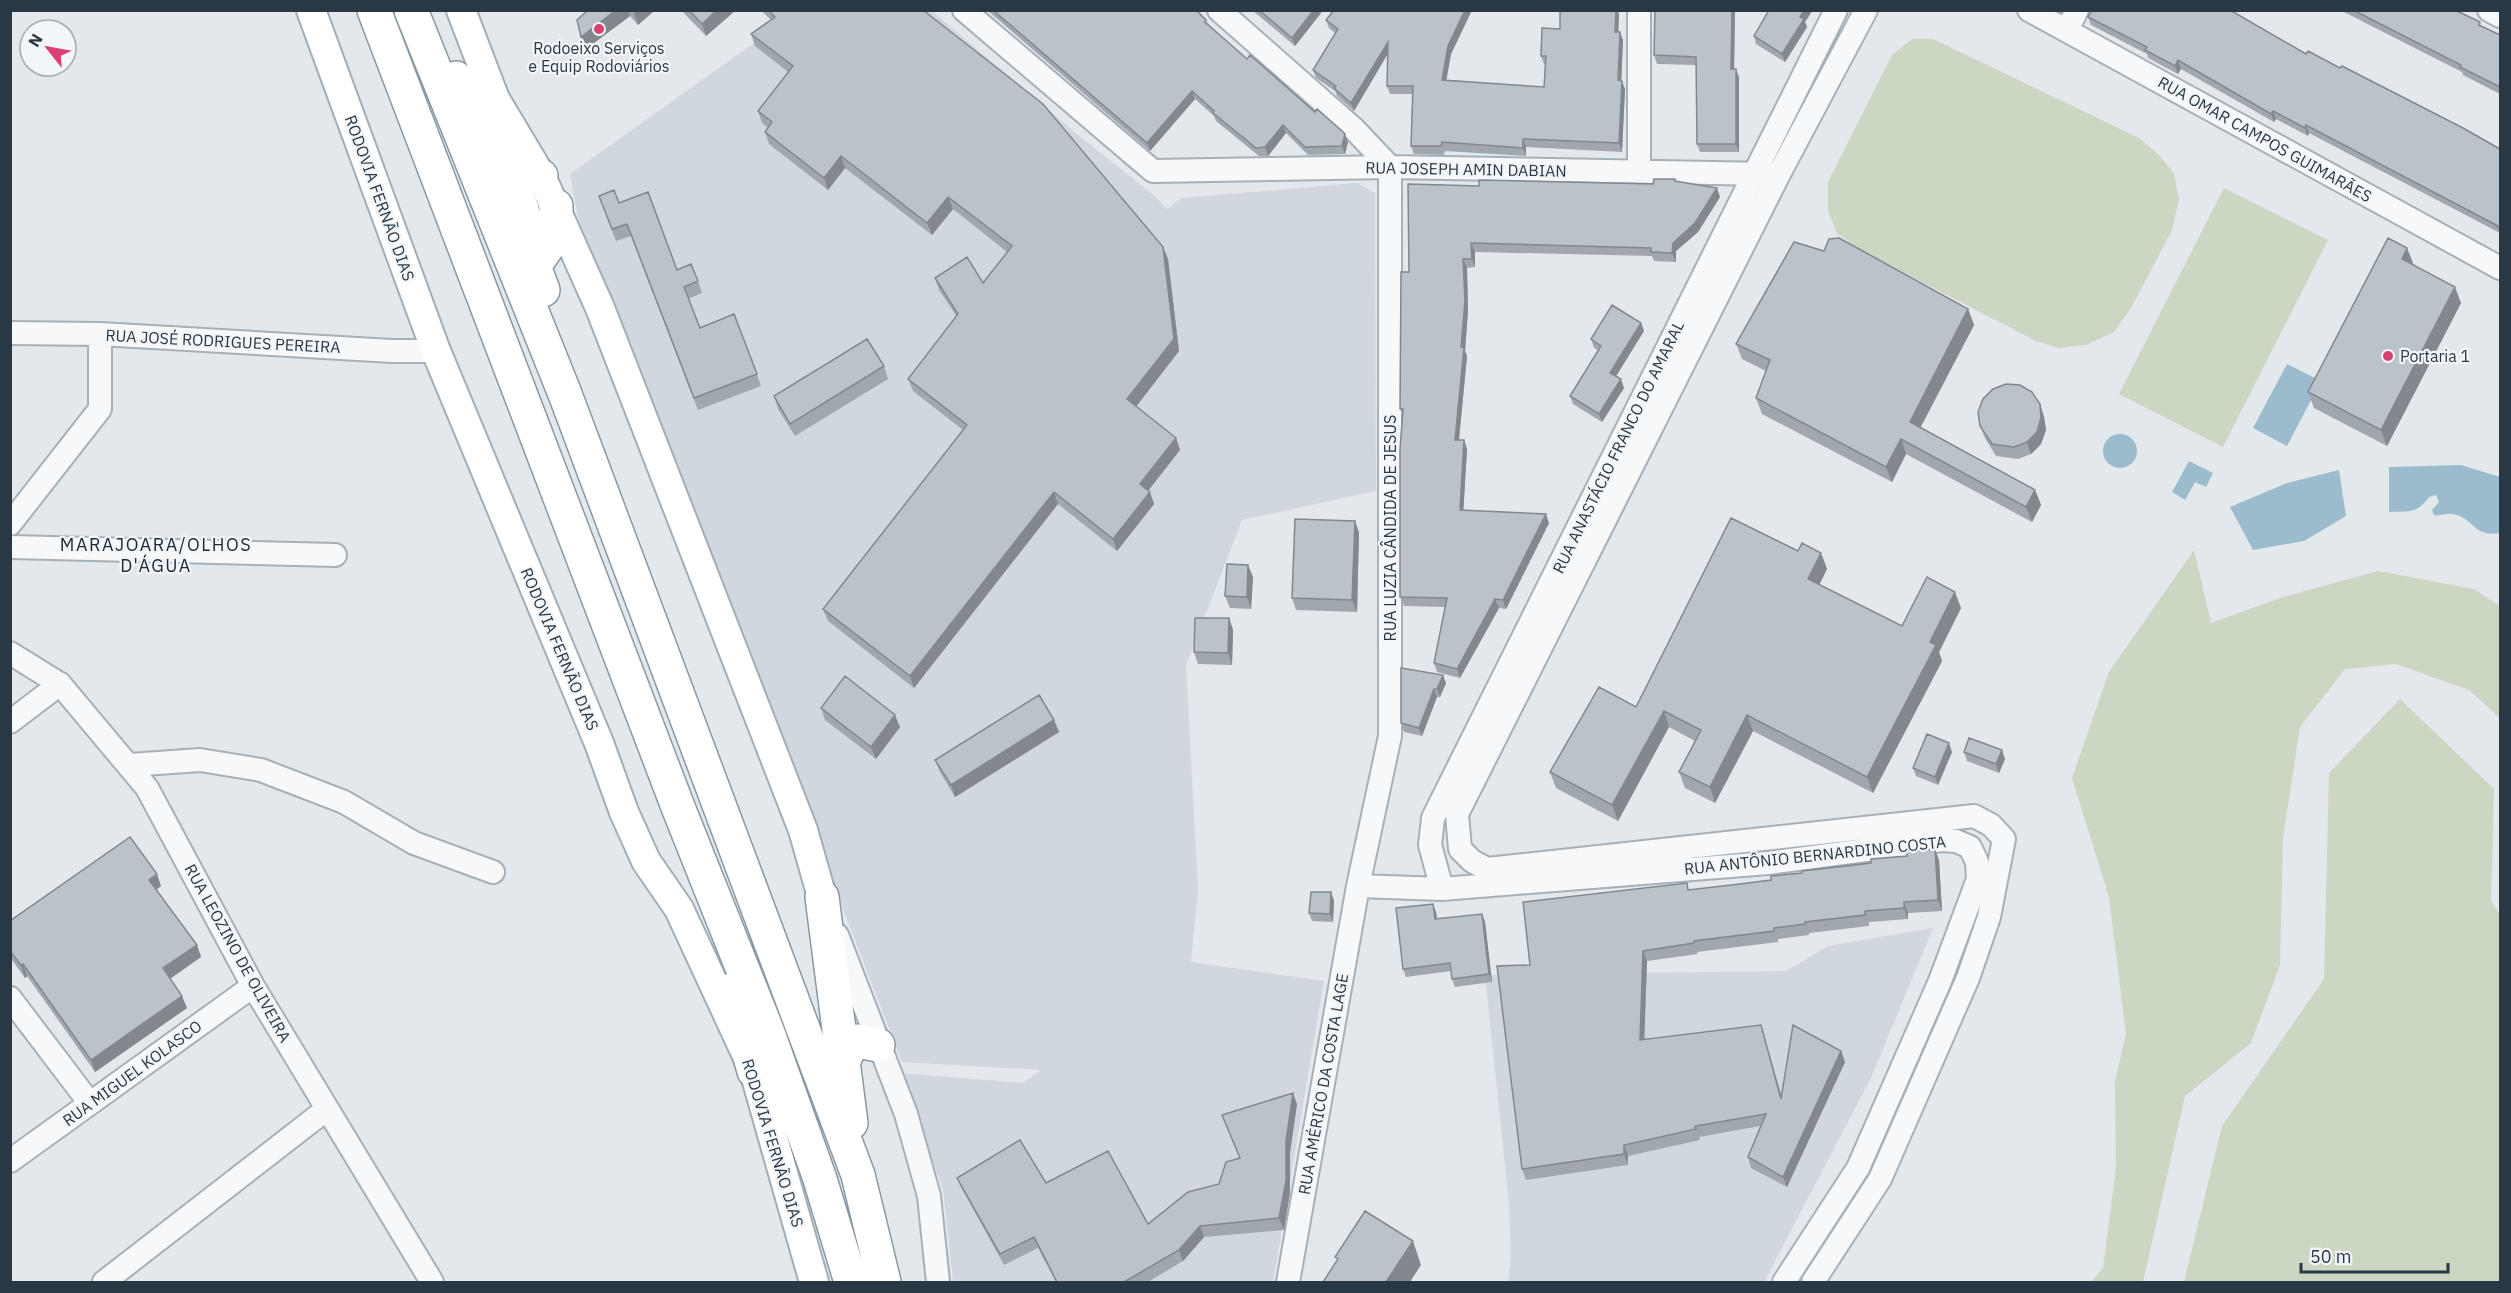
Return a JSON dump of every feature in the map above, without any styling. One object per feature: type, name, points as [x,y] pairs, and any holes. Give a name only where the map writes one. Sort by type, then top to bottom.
[{"type":"highway","name":"RODOVIA FERNÃO DIAS","points":[[374,10],[678,807],[767,1030],[820,1179],[851,1282]]},
{"type":"highway","points":[[414,19],[448,66],[503,159],[522,209],[534,266],[569,360],[565,394]]},
{"type":"highway","points":[[414,19],[565,394],[858,1175]]},
{"type":"highway","points":[[503,159],[520,170],[541,176]]},
{"type":"highway","points":[[534,266],[556,235],[556,206]]},
{"type":"highway","points":[[678,807],[754,1071]]},
{"type":"highway","points":[[822,897],[858,1175],[884,1282]]},
{"type":"highway","points":[[843,1062],[851,1045],[858,1041],[878,1044]]},
{"type":"main road","name":"RODOVIA FERNÃO DIAS","points":[[311,10],[436,351],[599,743],[624,812],[646,861],[679,909],[754,1071],[814,1282]]},
{"type":"main road","points":[[461,10],[495,99],[541,176],[556,206],[644,420],[803,830],[822,897]]},
{"type":"street","name":"RUA JOSEPH AMIN DABIAN","points":[[964,10],[1152,171],[1390,167],[1779,174]]},
{"type":"street","points":[[1219,10],[1354,129],[1390,167]]},
{"type":"street","points":[[1639,10],[1639,171]]},
{"type":"street","name":"RUA ANASTÁCIO FRANCO DO AMARAL","points":[[1442,889],[1430,845],[1433,818],[1836,10]]},
{"type":"street","name":"RUA ANASTÁCIO FRANCO DO AMARAL","points":[[1487,868],[1472,861],[1460,849],[1456,814],[1779,174],[1866,10]]},
{"type":"street","name":"RUA OMAR CAMPOS GUIMARÃES","points":[[2029,10],[2072,20],[2500,268]]},
{"type":"street","points":[[2489,10],[2500,16]]},
{"type":"street","name":"RUA LUZIA CÂNDIDA DE JESUS","points":[[1358,886],[1390,736],[1390,167]]},
{"type":"street","name":"RUA JOSÉ RODRIGUES PEREIRA","points":[[10,333],[100,334],[392,351],[436,351]]},
{"type":"street","points":[[10,524],[100,409],[100,334]]},
{"type":"street","points":[[10,547],[335,555]]},
{"type":"street","name":"RUA LEOZINO DE OLIVEIRA","points":[[10,653],[60,684],[147,788],[253,986],[432,1282]]},
{"type":"street","points":[[10,722],[60,684]]},
{"type":"street","points":[[130,765],[201,760],[261,770],[344,802],[414,843],[493,872]]},
{"type":"street","name":"RUA ANTÔNIO BERNARDINO COSTA","points":[[1487,868],[1974,816],[1990,825],[2004,839],[1989,917],[1963,989],[1881,1179],[1813,1282]]},
{"type":"street","points":[[1764,838],[1768,862]]},
{"type":"street","name":"RUA ANTÔNIO BERNARDINO COSTA","points":[[1358,886],[1442,889],[1768,862],[1942,840],[1956,841],[1970,847],[1977,862],[1978,879],[1940,981],[1858,1168],[1784,1282]]},
{"type":"street","name":"RUA AMÉRICO DA COSTA LAGE","points":[[1288,1282],[1358,886]]},
{"type":"street","points":[[822,897],[906,1114],[929,1196],[938,1282]]},
{"type":"street","name":"RUA MIGUEL KOLASCO","points":[[10,1161],[253,986]]},
{"type":"street","points":[[10,998],[89,1102]]},
{"type":"street","points":[[115,1280],[327,1109]]},
{"type":"shaded area","points":[[931,10],[1077,134],[1155,196],[1167,209],[1181,198],[1357,183],[1375,193],[1376,491],[1242,520],[1186,665],[1198,890],[1191,962],[1324,981],[1273,1282],[953,1282],[943,1189],[899,1073],[1023,1083],[1041,1070],[902,1062],[579,223],[570,174],[799,11]]},
{"type":"shaded area","points":[[1933,928],[1871,1078],[1764,1282],[1508,1282],[1511,1259],[1509,1204],[1485,975],[1786,971],[1828,946]]},
{"type":"green space","points":[[1912,39],[1933,39],[2139,138],[2160,156],[2174,174],[2179,199],[2172,230],[2131,308],[2114,332],[2086,345],[2059,348],[2036,341],[1858,249],[1837,233],[1828,211],[1828,182],[1892,55]]},
{"type":"green space","points":[[2224,188],[2328,240],[2223,447],[2119,394]]},
{"type":"green space","points":[[2194,550],[2211,623],[2280,598],[2378,571],[2474,589],[2500,606],[2500,718],[2469,690],[2396,664],[2345,669],[2300,727],[2283,838],[2280,965],[2251,1043],[2185,1096],[2143,1282],[2091,1282],[2103,1268],[2116,1168],[2115,1081],[2126,1034],[2109,897],[2072,778],[2109,672]]},
{"type":"green space","points":[[2400,699],[2494,789],[2491,901],[2500,915],[2500,1282],[2184,1282],[2222,1126],[2324,979],[2329,773]]},
{"type":"water","points":[[2287,364],[2321,381],[2287,446],[2253,428]]},
{"type":"water","points":[[2120,434],[2132,439],[2137,451],[2132,463],[2120,468],[2108,463],[2103,451],[2108,439]]},
{"type":"water","points":[[2189,461],[2213,473],[2206,487],[2195,482],[2185,500],[2172,492]]},
{"type":"water","points":[[2461,465],[2500,477],[2500,533],[2485,533],[2466,519],[2453,514],[2434,515],[2432,510],[2439,502],[2436,495],[2429,497],[2416,509],[2389,512],[2389,467]]},
{"type":"water","points":[[2339,470],[2346,516],[2304,541],[2253,550],[2230,507],[2287,483]]},
{"type":"building","points":[[588,10],[616,10],[581,37],[577,20]]},
{"type":"building","points":[[689,10],[717,10],[702,24]]},
{"type":"building","points":[[768,10],[923,10],[1043,104],[1163,247],[1174,339],[1127,399],[1176,438],[1140,484],[1150,492],[1113,539],[1054,492],[910,676],[823,609],[967,425],[908,379],[958,314],[935,278],[967,257],[983,283],[1012,246],[948,197],[927,223],[841,156],[824,178],[765,132],[772,122],[758,111],[793,66],[751,34],[775,17]]},
{"type":"building","points":[[993,10],[1196,10],[1206,20],[1205,22],[1247,59],[1250,55],[1315,112],[1317,109],[1342,131],[1345,134],[1342,146],[1305,147],[1283,125],[1265,147],[1256,148],[1213,113],[1214,111],[1192,91],[1147,143]]},
{"type":"building","points":[[1259,10],[1314,10],[1292,38]]},
{"type":"building","points":[[1334,10],[1465,10],[1448,46],[1442,80],[1544,87],[1546,56],[1541,56],[1542,28],[1560,29],[1560,10],[1616,10],[1615,32],[1620,32],[1618,80],[1622,81],[1619,143],[1523,139],[1523,148],[1442,142],[1441,146],[1411,146],[1413,86],[1387,86],[1388,42],[1351,103],[1334,88],[1336,86],[1313,70],[1338,29],[1326,20]]},
{"type":"building","points":[[1655,10],[1732,10],[1731,69],[1736,69],[1736,144],[1697,144],[1696,57],[1654,55]]},
{"type":"building","points":[[1769,10],[1804,10],[1800,17],[1804,19],[1782,54],[1754,36]]},
{"type":"building","points":[[2092,10],[2230,10],[2306,54],[2308,51],[2340,68],[2342,66],[2463,128],[2500,149],[2500,229],[2306,125],[2305,128],[2273,111],[2271,114],[2178,60],[2175,66],[2145,50],[2147,47],[2088,17]]},
{"type":"building","points":[[2353,10],[2455,10],[2480,22],[2479,25],[2500,35],[2500,87],[2460,67],[2461,65]]},
{"type":"building","points":[[1654,179],[1675,179],[1675,181],[1717,188],[1695,223],[1673,243],[1672,253],[1651,252],[1651,248],[1471,243],[1472,259],[1463,259],[1465,301],[1461,347],[1464,347],[1455,440],[1464,440],[1460,510],[1546,514],[1503,600],[1495,599],[1457,669],[1434,663],[1447,598],[1400,597],[1400,449],[1403,409],[1400,409],[1401,272],[1409,272],[1408,184],[1479,186],[1479,180],[1653,184]]},
{"type":"building","points":[[614,190],[619,203],[648,192],[677,270],[691,264],[698,281],[684,287],[700,328],[734,314],[757,374],[694,398],[627,224],[612,229],[599,196]]},
{"type":"building","points":[[1839,238],[1968,309],[1910,422],[2035,490],[2026,507],[1901,439],[1886,467],[1756,398],[1770,360],[1736,344],[1794,242],[1824,251],[1829,239]]},
{"type":"building","name":"Portaria 1","points":[[2388,238],[2407,248],[2402,259],[2455,287],[2381,430],[2308,392]]},
{"type":"building","points":[[1612,305],[1641,323],[1610,373],[1621,379],[1599,414],[1570,396],[1601,346],[1591,339]]},
{"type":"building","points":[[867,339],[884,366],[790,424],[774,396]]},
{"type":"building","points":[[2006,384],[2020,385],[2032,392],[2040,404],[2041,418],[2037,432],[2027,442],[2014,447],[1992,444],[1980,426],[1978,412],[1983,399],[1993,389]]},
{"type":"building","points":[[1731,518],[1798,551],[1802,543],[1821,553],[1808,579],[1902,626],[1927,577],[1955,592],[1930,642],[1936,645],[1867,777],[1747,715],[1710,787],[1679,772],[1701,730],[1664,711],[1612,805],[1550,772],[1599,687],[1636,707]]},
{"type":"building","points":[[1295,519],[1355,521],[1352,600],[1292,598]]},
{"type":"building","points":[[1227,564],[1248,565],[1247,597],[1225,596]]},
{"type":"building","points":[[1195,618],[1229,618],[1228,653],[1194,652]]},
{"type":"building","points":[[1401,668],[1443,675],[1437,689],[1434,689],[1419,728],[1401,723]]},
{"type":"building","points":[[845,676],[895,715],[871,747],[821,708]]},
{"type":"building","points":[[1039,695],[1054,720],[951,785],[935,760]]},
{"type":"building","points":[[1927,734],[1949,743],[1935,777],[1913,768]]},
{"type":"building","points":[[1969,738],[2002,750],[1996,764],[1964,752]]},
{"type":"building","points":[[130,837],[157,874],[149,880],[197,945],[163,968],[182,996],[91,1060],[23,964],[21,965],[10,951],[10,921]]},
{"type":"building","points":[[1935,849],[1938,900],[1904,902],[1904,908],[1865,911],[1865,915],[1805,922],[1805,924],[1774,928],[1774,931],[1694,941],[1694,943],[1643,951],[1640,1040],[1761,1025],[1781,1099],[1793,1025],[1841,1051],[1783,1177],[1748,1157],[1766,1114],[1695,1126],[1696,1129],[1624,1145],[1624,1154],[1522,1169],[1497,966],[1530,965],[1523,902],[1687,883],[1688,890],[1740,884],[1771,880],[1771,876],[1802,873],[1802,871],[1871,863],[1871,859],[1907,856],[1906,851]]},
{"type":"building","points":[[1311,892],[1331,892],[1330,914],[1309,913]]},
{"type":"building","points":[[1433,904],[1435,919],[1482,914],[1489,974],[1452,979],[1450,963],[1403,969],[1396,908]]},
{"type":"building","points":[[1293,1093],[1286,1141],[1286,1181],[1279,1218],[1200,1226],[1179,1250],[1124,1282],[1057,1282],[1034,1237],[1000,1254],[957,1178],[1020,1140],[1046,1183],[1108,1151],[1148,1224],[1188,1192],[1219,1184],[1226,1162],[1240,1158],[1222,1115]]},
{"type":"building","points":[[1365,1211],[1413,1241],[1386,1282],[1323,1282],[1338,1259],[1335,1257]]},
{"type":"place","name":"Rodoeixo Serviços e Equip Rodoviários","points":[[599,29]]},
{"type":"place","name":"Portaria 1","points":[[2388,356]]},
{"type":"district","name":"MARAJOARA/OLHOS D'ÁGUA","points":[[156,555]]}]
